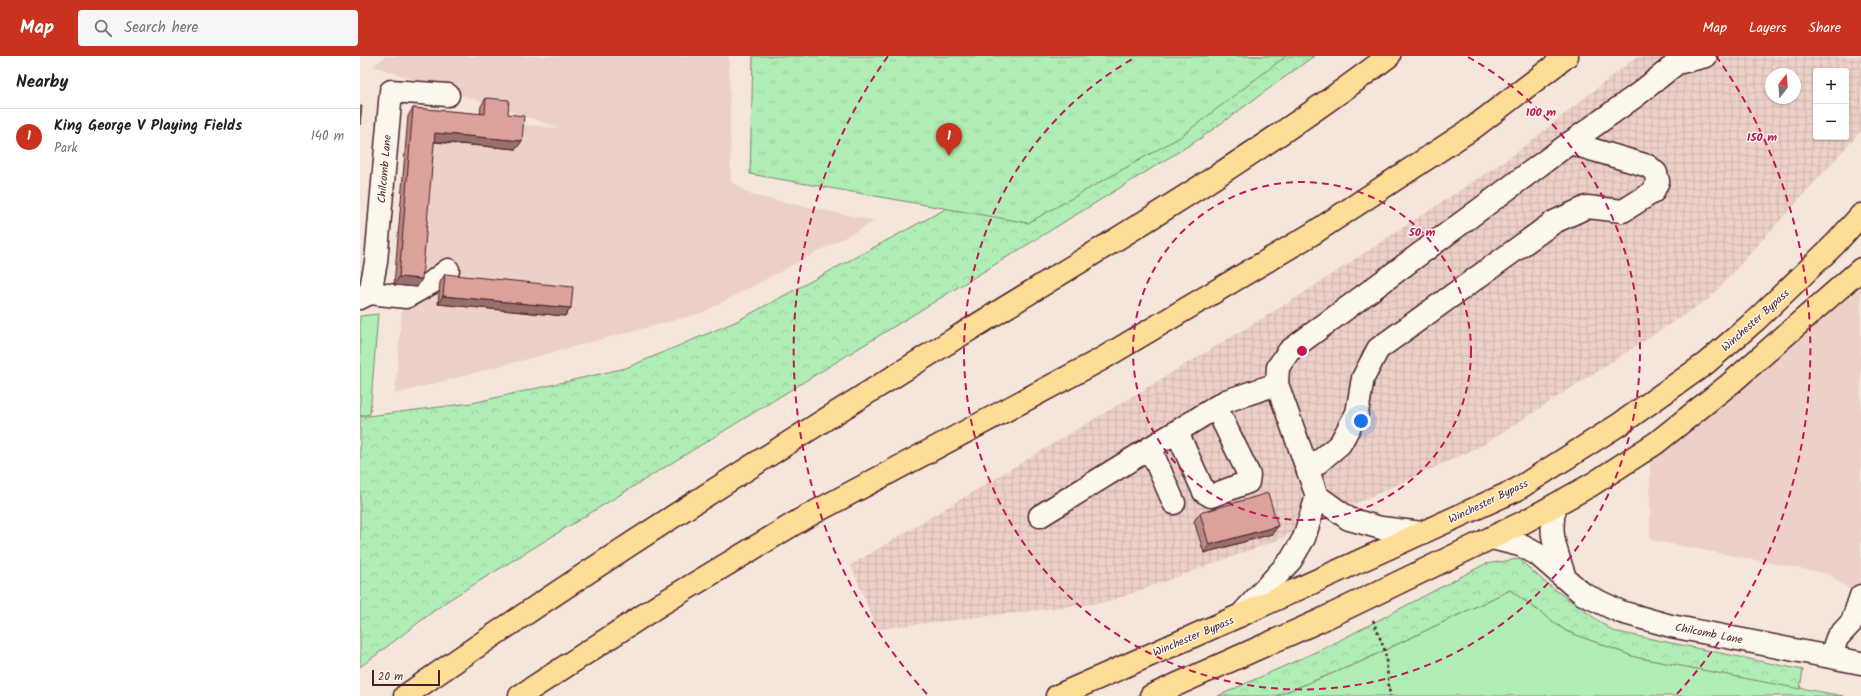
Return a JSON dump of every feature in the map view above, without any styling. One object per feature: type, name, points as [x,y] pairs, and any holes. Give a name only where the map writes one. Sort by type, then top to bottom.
[{"type":"highway","points":[[405,696],[580,576],[803,433],[1205,184],[1389,56]]},
{"type":"highway","points":[[520,696],[661,604],[802,519],[1100,360],[1312,234],[1473,128],[1567,56]]},
{"type":"highway","name":"Winchester Bypass","points":[[1057,696],[1241,615],[1516,490],[1620,424],[1699,368],[1756,320],[1835,244],[1861,215]]},
{"type":"highway","points":[[1151,696],[1362,601],[1492,538],[1591,485],[1656,443],[1731,383],[1861,269]]},
{"type":"street","points":[[1422,533],[1382,528],[1349,519],[1317,496],[1277,384],[1278,367],[1289,351],[1637,95],[1677,63],[1706,56]]},
{"type":"street","name":"Chilcomb Lane","points":[[365,295],[376,262],[391,91],[448,96]]},
{"type":"street","points":[[1308,471],[1340,444],[1357,413],[1363,378],[1378,349],[1554,222],[1587,207],[1623,211],[1652,192],[1658,181],[1656,173],[1648,166],[1570,143]]},
{"type":"street","points":[[365,295],[406,297],[431,283],[448,270]]},
{"type":"street","points":[[1040,516],[1216,407],[1244,394],[1277,384]]},
{"type":"street","points":[[1177,432],[1204,492],[1207,495],[1212,496],[1248,482],[1249,475],[1216,407]]},
{"type":"street","points":[[1150,448],[1174,503]]},
{"type":"street","points":[[1241,615],[1291,560],[1304,538],[1317,496]]},
{"type":"street","points":[[1556,505],[1552,518],[1552,538],[1565,580]]},
{"type":"street","name":"Chilcomb Lane","points":[[1492,538],[1520,545],[1536,554],[1583,594],[1628,614],[1671,626],[1861,663]]},
{"type":"street","points":[[1831,656],[1837,638],[1852,622],[1861,596]]},
{"type":"path","points":[[1362,601],[1374,622],[1385,651],[1390,696]]},
{"type":"shaded area","points":[[386,56],[729,56],[731,181],[751,195],[876,221],[702,313],[395,394],[417,115],[560,128],[373,66]]},
{"type":"shaded area","points":[[1637,56],[1861,56],[1861,131],[1710,298],[1483,445],[1275,541],[1108,602],[877,629],[851,565],[1296,298],[1512,156]]},
{"type":"shaded area","points":[[1861,287],[1861,599],[1829,574],[1650,540],[1650,461]]},
{"type":"green space","points":[[753,56],[1286,56],[1180,137],[1028,223],[750,174]]},
{"type":"green space","points":[[1201,56],[1314,56],[1201,138],[447,601],[360,667],[360,417],[472,403],[626,368],[735,322],[1083,135]]},
{"type":"green space","points":[[378,314],[370,414],[360,416],[360,316]]},
{"type":"green space","points":[[1519,559],[1547,584],[1613,631],[1803,670],[1800,689],[1635,657],[1566,631],[1510,590],[1358,663],[1276,696],[1218,696],[1329,646],[1485,564]]},
{"type":"green space","points":[[1510,590],[1566,631],[1635,657],[1843,696],[1276,696],[1358,663]]},
{"type":"building","points":[[486,98],[509,100],[508,114],[524,116],[522,141],[435,133],[422,279],[399,277],[413,108],[485,114]]},
{"type":"building","points":[[360,106],[362,106],[360,125]]},
{"type":"building","points":[[445,274],[573,287],[571,308],[443,296]]},
{"type":"building","points":[[1268,493],[1278,526],[1209,545],[1200,513]]},
{"type":"place","name":"King George V Playing Fields","points":[[949,156]]}]
